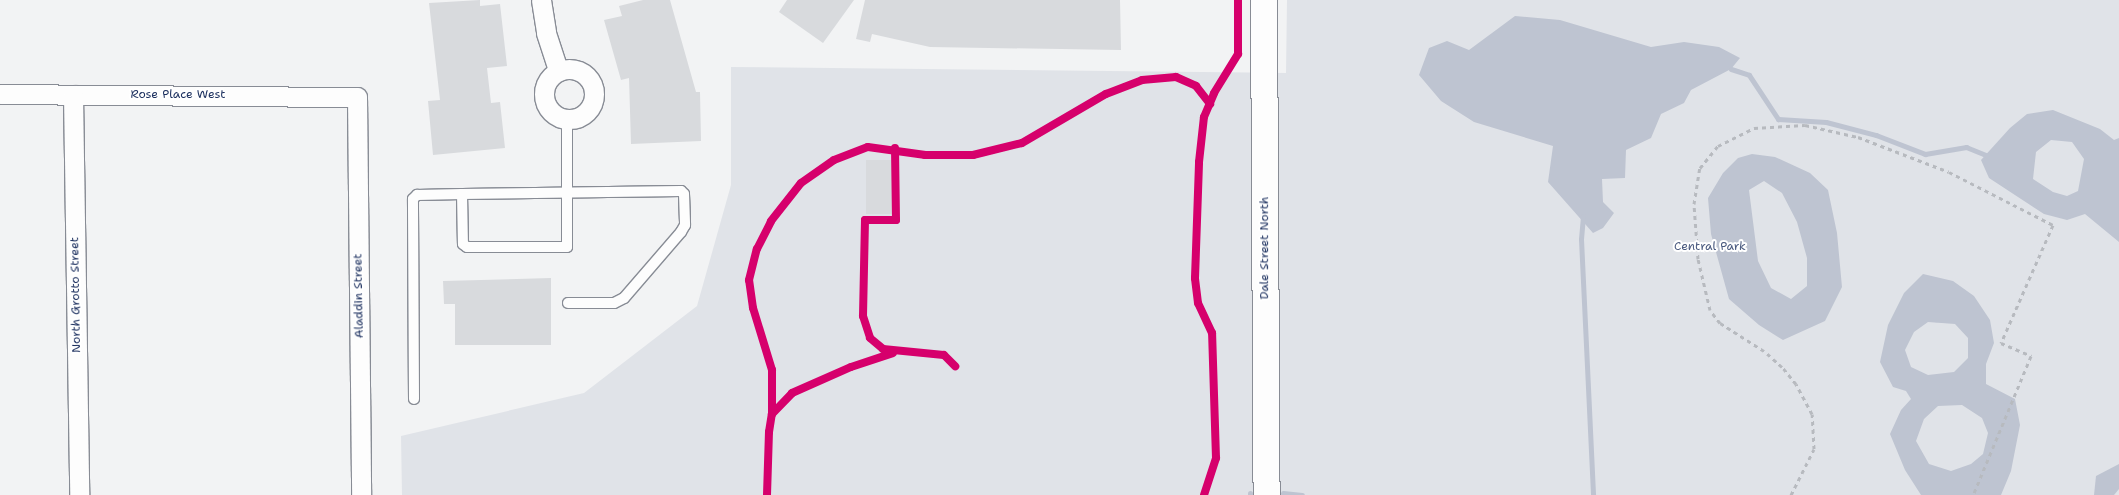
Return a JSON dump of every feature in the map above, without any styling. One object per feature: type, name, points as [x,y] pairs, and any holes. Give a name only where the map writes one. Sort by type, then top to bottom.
[{"type":"main road","name":"Dale Street North","points":[[1264,0],[1267,495]]},
{"type":"street","points":[[541,0],[546,33],[558,71]]},
{"type":"street","points":[[558,71],[580,71],[593,86],[591,105],[584,113],[567,118],[552,112],[544,96],[549,79],[558,71]]},
{"type":"street","name":"Rose Place West","points":[[0,94],[357,97]]},
{"type":"street","name":"North Grotto Street","points":[[74,95],[79,495]]},
{"type":"street","name":"Aladdin Street","points":[[357,97],[361,495]]},
{"type":"lane","points":[[462,194],[463,244],[467,247],[567,247],[567,118]]},
{"type":"lane","points":[[414,399],[413,199],[416,195],[681,191],[684,194],[685,224],[624,298],[614,303],[568,303]]},
{"type":"path","points":[[1792,495],[1814,449],[1812,414],[1796,384],[1782,367],[1764,351],[1720,323],[1710,310],[1698,259],[1694,204],[1700,168],[1718,146],[1754,128],[1805,125],[1858,137],[1949,172],[2053,225],[2001,343],[2031,356],[1973,495]]},
{"type":"green space","name":"Central Park","points":[[1287,0],[2119,0],[2119,495],[402,495],[401,436],[584,393],[697,306],[731,185],[731,67],[1286,73]]},
{"type":"shaded area","points":[[1515,16],[1560,20],[1651,47],[1684,42],[1719,47],[1740,58],[1731,69],[1691,90],[1684,103],[1661,114],[1651,138],[1626,150],[1625,178],[1602,179],[1603,202],[1614,213],[1603,228],[1593,233],[1548,182],[1553,146],[1474,122],[1441,101],[1419,75],[1429,48],[1447,41],[1469,50]]},
{"type":"shaded area","points":[[2053,110],[2100,129],[2114,140],[2119,138],[2119,242],[2085,214],[2067,220],[2044,214],[1989,178],[1981,160],[2010,128],[2027,114]],"holes":[[[2051,140],[2072,142],[2084,159],[2078,191],[2067,196],[2053,192],[2033,179],[2036,152]]]},
{"type":"shaded area","points":[[1752,154],[1775,157],[1810,173],[1828,190],[1837,233],[1842,287],[1825,321],[1783,340],[1759,325],[1729,299],[1711,234],[1708,198],[1723,173],[1738,158]],"holes":[[[1764,181],[1782,193],[1797,222],[1807,258],[1807,286],[1791,299],[1771,288],[1758,261],[1749,190]]]},
{"type":"shaded area","points":[[1923,274],[1953,281],[1974,296],[1990,320],[1994,343],[1986,364],[1986,384],[2015,399],[2020,425],[2011,471],[2001,495],[1921,495],[1905,470],[1890,434],[1901,410],[1911,399],[1906,391],[1893,387],[1880,362],[1888,325],[1904,293]],"holes":[[[1928,322],[1955,324],[1968,338],[1968,358],[1954,372],[1928,375],[1911,367],[1905,350],[1914,332]],[[1962,405],[1982,418],[1988,433],[1983,454],[1971,464],[1951,471],[1929,464],[1916,441],[1924,419],[1938,406]]]},
{"type":"shaded area","points":[[2119,464],[2119,489],[2114,495],[2094,495],[2096,476]]},
{"type":"building","points":[[480,0],[480,6],[500,4],[507,66],[487,68],[491,103],[500,102],[505,148],[433,155],[428,101],[440,100],[429,3]]},
{"type":"building","points":[[643,0],[670,0],[696,92],[700,92],[701,141],[631,144],[629,78],[621,80],[604,20],[622,16],[619,6]]},
{"type":"building","points":[[787,0],[854,0],[823,43],[779,12]]},
{"type":"building","points":[[865,0],[1120,0],[1121,50],[930,47],[872,34],[870,42],[856,39]]},
{"type":"building","points":[[866,160],[895,160],[895,214],[866,214]]},
{"type":"building","points":[[551,278],[551,345],[455,345],[455,304],[444,304],[443,281]]},
{"type":"waterway","points":[[1731,69],[1749,75],[1778,119],[1826,122],[1876,135],[1925,154],[1966,147],[1986,155]]},
{"type":"waterway","points":[[1583,216],[1581,239],[1593,495]]},
{"type":"waterway","points":[[1283,493],[1302,495]]},
{"type":"cycle path","points":[[1204,495],[1216,458],[1212,333],[1198,303],[1195,278],[1199,162],[1204,117],[1214,93],[1238,54],[1238,0]]},
{"type":"cycle path","points":[[772,414],[772,370],[753,308],[749,280],[757,249],[771,221],[801,183],[834,160],[868,147],[925,155],[973,155],[1022,143],[1106,94],[1142,80],[1176,77],[1196,86],[1210,104]]},
{"type":"cycle path","points":[[895,148],[896,220],[865,220],[863,316],[870,338],[883,349],[944,355],[955,366]]},
{"type":"cycle path","points":[[767,495],[769,432],[772,414],[792,393],[851,367],[893,353]]}]
